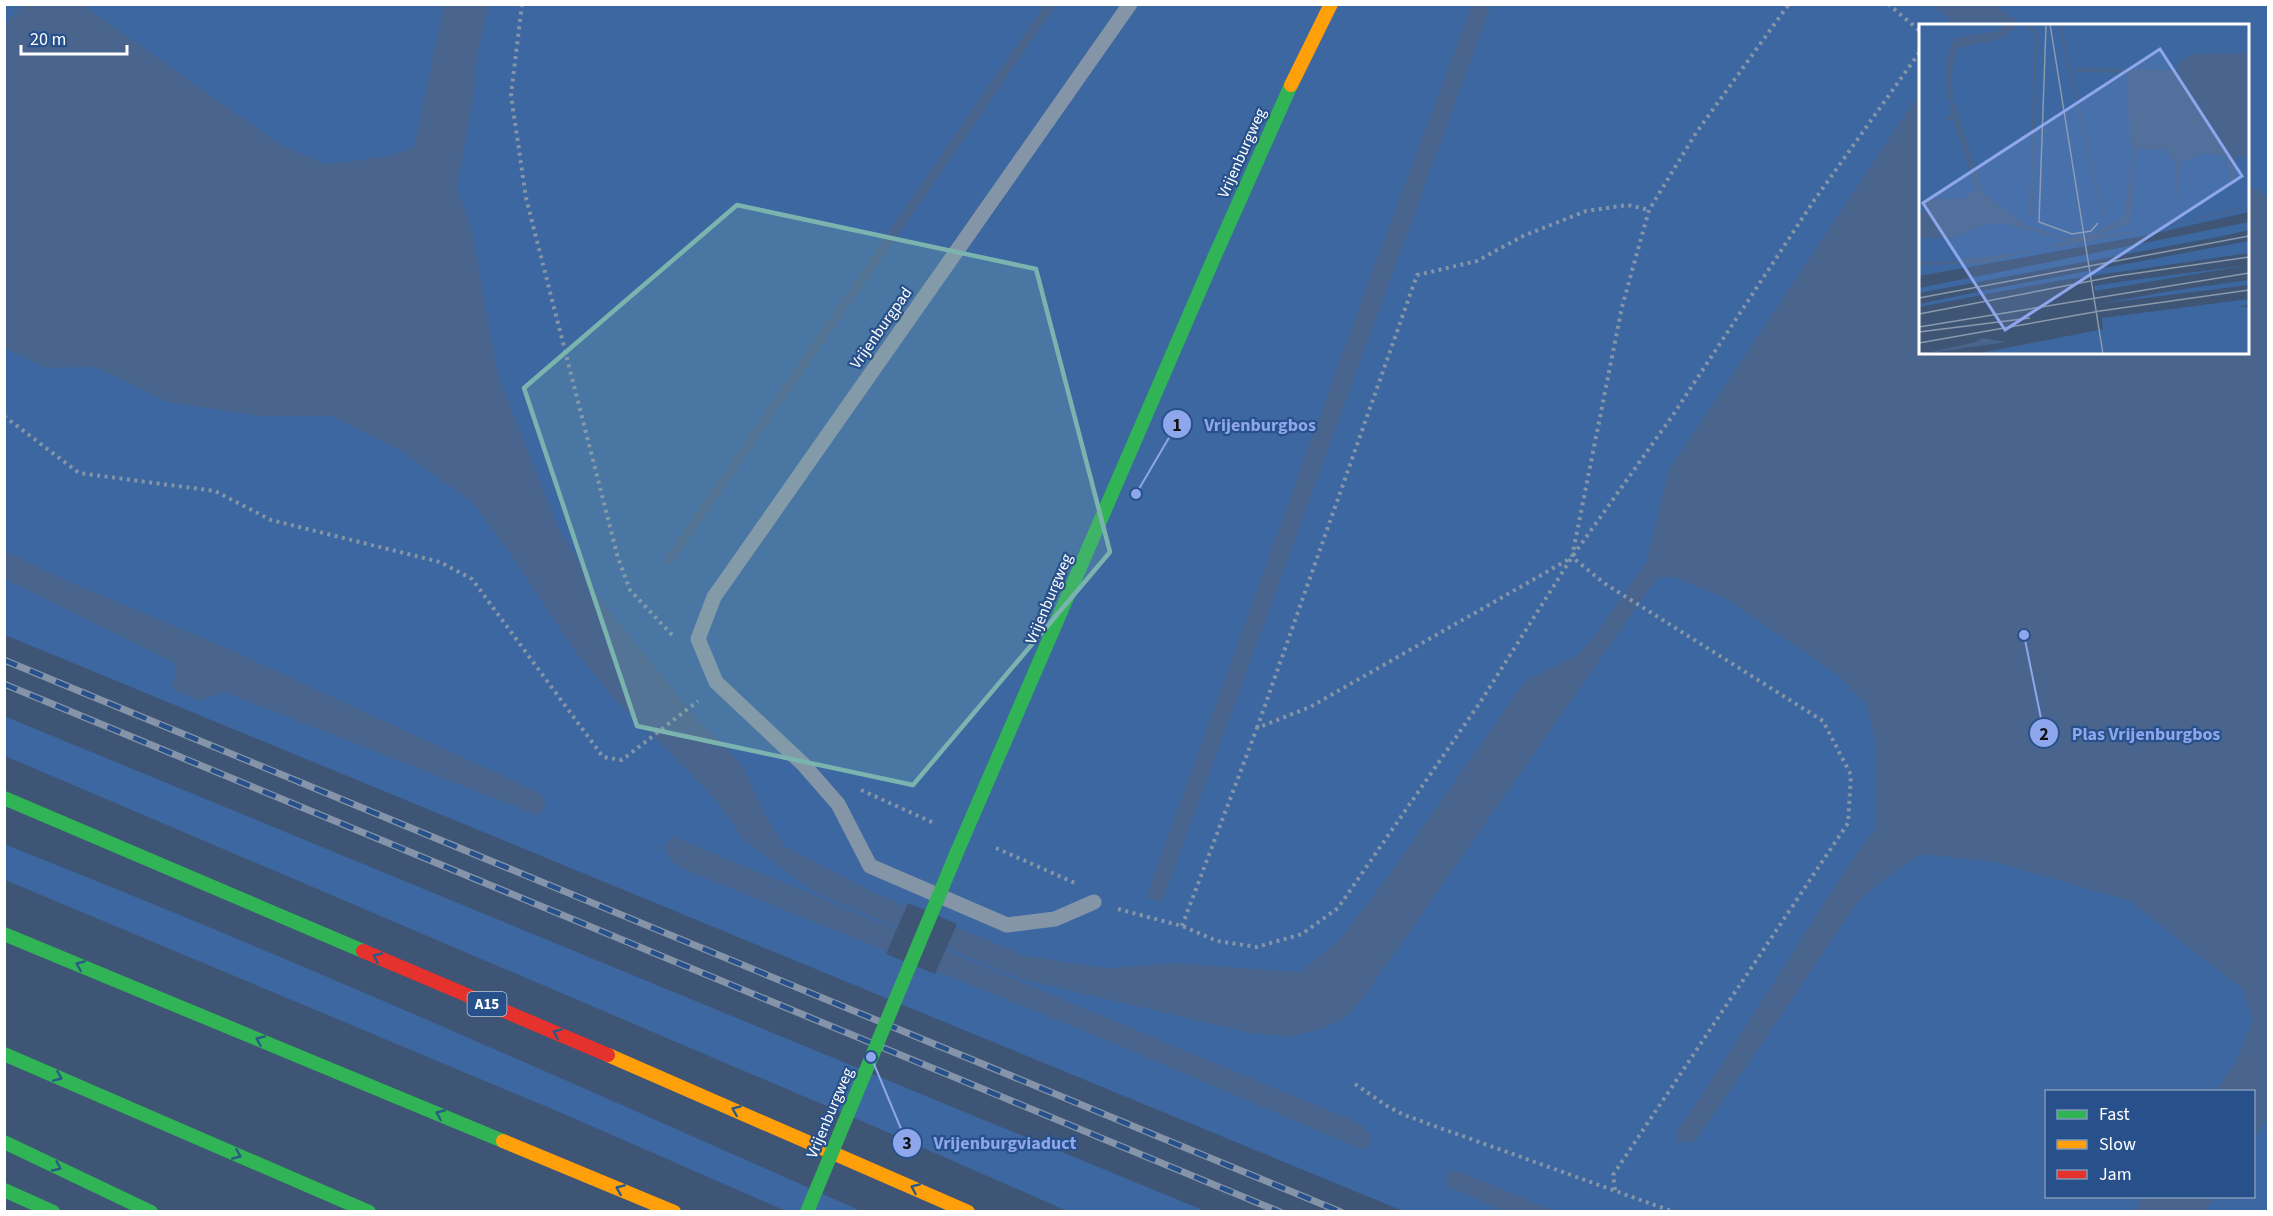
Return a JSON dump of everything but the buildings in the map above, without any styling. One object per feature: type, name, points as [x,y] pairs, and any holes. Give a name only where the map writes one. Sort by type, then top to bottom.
[{"type":"main road","name":"Vrijenburgweg","points":[[807,1212],[957,852],[1222,239],[1306,49],[1331,4]]},
{"type":"main road","name":"A15","points":[[4,798],[735,1109],[968,1212]]},
{"type":"main road","points":[[4,934],[674,1212]]},
{"type":"main road","points":[[4,1054],[369,1212]]},
{"type":"main road","points":[[4,1142],[151,1212]]},
{"type":"main road","points":[[4,1190],[53,1212]]},
{"type":"lane","name":"Vrijenburgpad","points":[[716,682],[698,639],[714,597],[1130,4]]},
{"type":"lane","points":[[716,682],[803,764],[838,804],[870,866],[1007,925],[1054,919],[1094,902]]},
{"type":"path","points":[[522,4],[511,95],[526,198],[618,558],[630,590],[677,640]]},
{"type":"path","points":[[1257,728],[1310,707],[1572,557],[1622,307],[1649,210],[1696,133],[1789,4]]},
{"type":"path","points":[[1888,4],[1919,31]]},
{"type":"path","points":[[987,844],[1075,883],[1094,902],[1182,926],[1217,941],[1257,947],[1302,934],[1338,908],[1481,701],[1572,557],[1673,415],[1813,202],[1919,53]]},
{"type":"path","points":[[1182,926],[1257,728],[1417,275],[1477,261],[1523,236],[1586,211],[1628,205],[1649,210]]},
{"type":"path","points":[[4,416],[79,473],[215,491],[271,520],[440,562],[472,579],[603,757],[622,760],[693,705],[716,682]]},
{"type":"path","points":[[1572,557],[1604,583],[1654,616],[1823,721],[1851,775],[1848,823],[1613,1175],[1615,1190]]},
{"type":"path","points":[[859,789],[935,823]]},
{"type":"path","points":[[1355,1084],[1404,1116],[1674,1212]]},
{"type":"highlighted area","points":[[737,205],[1036,269],[1110,552],[913,785],[637,726],[524,388]]},
{"type":"shaded area","points":[[4,5],[2268,5],[2268,1211],[1403,1211],[5,635]]},
{"type":"shaded area","points":[[22,5],[83,5],[282,146],[327,164],[389,156],[414,147],[444,5],[489,5],[477,56],[474,94],[457,188],[472,232],[498,376],[558,527],[603,603],[698,720],[742,765],[763,810],[784,846],[877,894],[1026,956],[1107,968],[1176,963],[1301,972],[1340,939],[1391,872],[1525,681],[1578,654],[1596,634],[1647,561],[1668,471],[1919,94],[1919,354],[2249,354],[2249,184],[2268,197],[2268,1117],[2255,1137],[2255,1090],[2217,1090],[2236,1061],[2253,1019],[2242,989],[2130,901],[1994,862],[1921,854],[1880,882],[1857,903],[1695,1142],[1677,1142],[1676,1132],[1847,867],[1875,829],[1876,747],[1867,705],[1837,674],[1723,597],[1672,577],[1657,578],[1364,997],[1344,1019],[1322,1029],[1289,1037],[1250,1033],[1021,979],[817,894],[744,840],[714,798],[643,725],[619,704],[573,649],[514,559],[473,503],[402,451],[332,416],[257,416],[167,402],[95,367],[46,368],[5,348],[4,26]]},
{"type":"shaded area","points":[[1472,5],[1491,5],[1162,902],[1146,897],[1368,283]]},
{"type":"shaded area","points":[[1931,5],[1994,5],[2022,24],[1950,24],[1950,18]]},
{"type":"shaded area","points":[[4,551],[70,582],[231,650],[540,793],[546,803],[539,816],[224,692],[199,701],[170,688],[176,674],[175,663],[5,579]]},
{"type":"shaded area","points":[[4,716],[1205,1211],[1067,1211],[871,1125],[5,756]]},
{"type":"shaded area","points":[[672,836],[1359,1123],[1371,1135],[1370,1144],[1366,1149],[1359,1148],[1077,1028],[680,868],[663,848]]},
{"type":"shaded area","points":[[4,844],[327,977],[861,1211],[786,1211],[564,1114],[5,880]]},
{"type":"shaded area","points":[[1449,1171],[1458,1171],[1555,1211],[1504,1211],[1448,1187],[1446,1177]]},
{"type":"shaded area","points":[[2141,1198],[2214,1198],[2205,1211],[2136,1211]]},
{"type":"pier","points":[[908,903],[957,924],[935,974],[886,954]]},
{"type":"waterway","points":[[669,560],[1051,4]]},
{"type":"railway","points":[[4,660],[1341,1212]]},
{"type":"railway","points":[[4,684],[1280,1212]]},
{"type":"traffic: fast","points":[[957,852],[1291,85]]},
{"type":"traffic: fast","points":[[4,798],[363,951]]},
{"type":"traffic: fast","points":[[807,1212],[957,852]]},
{"type":"traffic: fast","points":[[4,934],[503,1141]]},
{"type":"traffic: fast","points":[[4,1054],[369,1212]]},
{"type":"traffic: fast","points":[[4,1142],[151,1212]]},
{"type":"traffic: fast","points":[[4,1190],[53,1212]]},
{"type":"traffic: slow","points":[[1291,85],[1331,4]]},
{"type":"traffic: slow","points":[[608,1055],[968,1212]]},
{"type":"traffic: slow","points":[[503,1141],[674,1212]]},
{"type":"traffic: jam","points":[[363,951],[608,1055]]},
{"type":"place","name":"Vrijenburgbos","points":[[1136,494]]},
{"type":"place","name":"Plas Vrijenburgbos","points":[[2024,635]]},
{"type":"place","name":"Vrijenburgviaduct","points":[[871,1057]]}]
